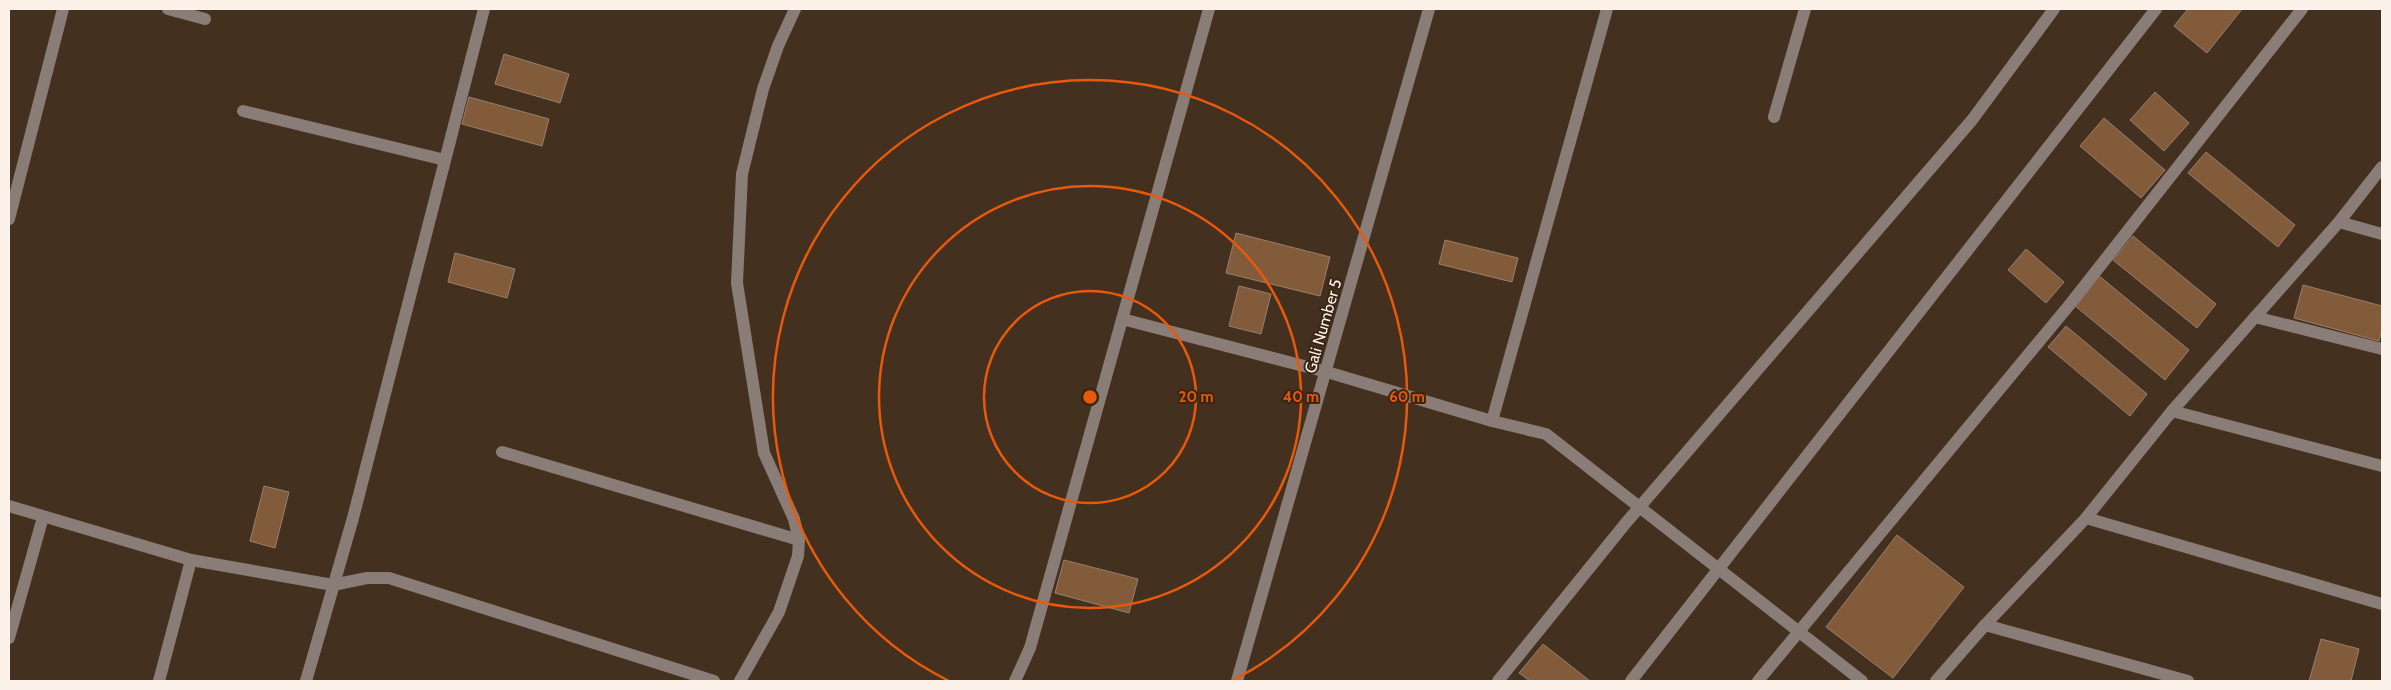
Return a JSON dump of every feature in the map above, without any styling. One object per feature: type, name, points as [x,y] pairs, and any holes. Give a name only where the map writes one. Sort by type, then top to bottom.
[{"type":"street","points":[[9,219],[63,9]]},
{"type":"street","points":[[168,9],[205,19]]},
{"type":"street","points":[[306,681],[353,518],[484,9]]},
{"type":"street","points":[[740,681],[779,612],[798,556],[799,540],[794,519],[764,453],[737,283],[742,174],[763,89],[778,46],[795,9]]},
{"type":"street","points":[[1015,681],[1030,648],[1209,9]]},
{"type":"street","name":"Gali Number 5","points":[[1237,681],[1327,372],[1429,9]]},
{"type":"street","points":[[1492,420],[1607,9]]},
{"type":"street","points":[[1774,117],[1805,9]]},
{"type":"street","points":[[1498,681],[1640,507],[1972,120],[2054,9]]},
{"type":"street","points":[[1631,681],[2156,9]]},
{"type":"street","points":[[1758,681],[2071,303],[2302,9]]},
{"type":"street","points":[[243,110],[445,160]]},
{"type":"street","points":[[1936,681],[1985,625],[2086,518],[2172,411],[2339,222],[2382,167]]},
{"type":"street","points":[[2339,222],[2382,234]]},
{"type":"street","points":[[2255,316],[2382,349]]},
{"type":"street","points":[[1122,319],[1327,372],[1546,434],[1862,681]]},
{"type":"street","points":[[2172,411],[2382,466]]},
{"type":"street","points":[[502,452],[799,540]]},
{"type":"street","points":[[9,506],[191,560],[334,585],[367,578],[389,578],[714,681]]},
{"type":"street","points":[[9,638],[43,517]]},
{"type":"street","points":[[2086,518],[2382,604]]},
{"type":"street","points":[[159,681],[191,560]]},
{"type":"street","points":[[1985,625],[2188,681]]},
{"type":"building","points":[[2188,9],[2242,9],[2207,53],[2174,26]]},
{"type":"building","points":[[504,54],[569,74],[560,103],[495,84]]},
{"type":"building","points":[[2155,92],[2189,123],[2164,151],[2130,120]]},
{"type":"building","points":[[469,97],[549,119],[542,146],[462,124]]},
{"type":"building","points":[[2104,118],[2165,170],[2141,198],[2080,146]]},
{"type":"building","points":[[2206,152],[2295,225],[2278,247],[2188,173]]},
{"type":"building","points":[[1236,233],[1330,257],[1320,296],[1226,273]]},
{"type":"building","points":[[2133,236],[2216,304],[2197,328],[2113,260]]},
{"type":"building","points":[[1445,240],[1518,258],[1512,282],[1439,264]]},
{"type":"building","points":[[2026,249],[2064,282],[2046,303],[2008,270]]},
{"type":"building","points":[[455,253],[515,269],[507,298],[448,282]]},
{"type":"building","points":[[2098,275],[2189,350],[2165,380],[2074,305]]},
{"type":"building","points":[[2303,285],[2382,306],[2382,329],[2379,341],[2294,318]]},
{"type":"building","points":[[1239,286],[1271,294],[1261,334],[1229,326]]},
{"type":"building","points":[[2066,326],[2147,394],[2130,416],[2048,347]]},
{"type":"building","points":[[264,486],[289,492],[275,548],[250,541]]},
{"type":"building","points":[[1897,535],[1964,587],[1893,678],[1826,627]]},
{"type":"building","points":[[1064,560],[1138,579],[1129,613],[1055,593]]},
{"type":"building","points":[[2321,639],[2359,649],[2351,681],[2309,681]]},
{"type":"building","points":[[1543,644],[1590,681],[1530,681],[1519,673]]}]
